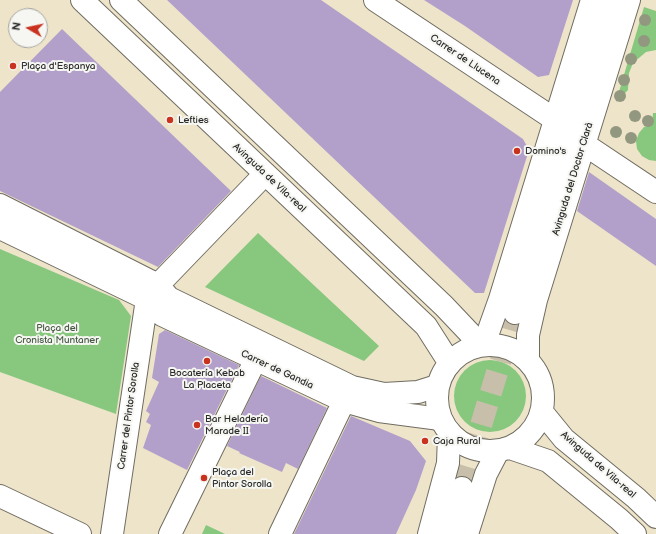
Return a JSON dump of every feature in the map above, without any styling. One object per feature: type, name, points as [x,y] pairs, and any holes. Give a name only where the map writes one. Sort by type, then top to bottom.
[{"type":"street","name":"Avinguda de Vila-real","points":[[82,0],[426,326],[449,362]]},
{"type":"street","points":[[121,0],[444,306],[482,344]]},
{"type":"street","name":"Carrer de Llucena","points":[[375,0],[554,119]]},
{"type":"street","points":[[482,344],[500,299],[554,119],[592,0]]},
{"type":"street","name":"Avinguda del Doctor Clarà","points":[[515,313],[611,0]]},
{"type":"street","name":"Avinguda del Doctor Clarà","points":[[528,360],[528,335],[536,300],[629,0]]},
{"type":"street","points":[[584,144],[656,192]]},
{"type":"street","points":[[0,228],[158,294],[265,174]]},
{"type":"street","name":"Carrer de Gandia","points":[[0,205],[158,294],[352,387],[384,394],[418,392],[437,386]]},
{"type":"street","name":"Carrer de Gandia","points":[[158,294],[162,315],[344,401],[445,427]]},
{"type":"street","name":"Carrer del Pintor Sorolla","points":[[112,534],[158,294]]},
{"type":"street","points":[[429,534],[448,463],[445,427],[436,403],[437,386],[449,362],[482,344],[508,346],[528,360],[542,384],[542,412],[530,433],[504,449],[486,474],[467,534]]},
{"type":"street","points":[[170,534],[256,359]]},
{"type":"street","points":[[280,534],[344,401]]},
{"type":"street","name":"Avinguda de Vila-real","points":[[542,412],[564,439],[636,498],[656,517]]},
{"type":"street","points":[[445,427],[471,448],[504,449],[548,461],[619,519],[635,534]]},
{"type":"street","points":[[448,534],[462,488]]},
{"type":"street","points":[[0,496],[80,534]]},
{"type":"green space","points":[[644,7],[656,11],[656,50],[646,52],[633,63],[629,73],[628,90],[616,102]]},
{"type":"green space","points":[[653,113],[656,113],[656,161],[649,160],[642,156],[637,149],[636,141],[639,133],[644,127],[652,124]]},
{"type":"green space","points":[[258,233],[379,346],[364,361],[205,287]]},
{"type":"green space","name":"Plaça del Cronista Muntaner","points":[[0,249],[119,300],[131,316],[116,414],[0,372]]},
{"type":"green space","points":[[483,360],[497,360],[516,370],[526,389],[526,403],[516,422],[497,432],[483,432],[464,422],[454,403],[454,389],[464,370]]},
{"type":"green space","points":[[206,525],[225,534],[202,534]]},
{"type":"building","points":[[167,0],[321,0],[523,139],[529,150],[484,293],[475,293]]},
{"type":"building","points":[[424,0],[573,0],[549,75],[538,77],[465,26]]},
{"type":"building","points":[[62,29],[231,191],[158,267],[0,191],[0,92],[43,48],[48,48],[48,43]]},
{"type":"building","points":[[589,172],[656,219],[656,266],[577,211]]},
{"type":"building","points":[[165,330],[239,365],[187,470],[143,448],[151,425],[146,422],[150,414],[146,411],[159,382],[152,378],[159,334]]},
{"type":"building","points":[[261,376],[327,408],[298,469],[286,463],[282,472],[227,446]]},
{"type":"building","points":[[351,416],[410,441],[426,461],[416,490],[396,534],[294,534]]},
{"type":"tunnel","points":[[462,488],[515,313]]},
{"type":"place","name":"Plaça d'Espanya","points":[[13,66]]},
{"type":"place","name":"Lefties","points":[[170,120]]},
{"type":"place","name":"Domino's","points":[[517,151]]},
{"type":"place","name":"Bocatería Kebab La Placeta","points":[[207,361]]},
{"type":"place","name":"Bar Heladería Marade II","points":[[197,425]]},
{"type":"place","name":"Caja Rural","points":[[425,441]]},
{"type":"place","name":"Plaça del Pintor Sorolla","points":[[204,478]]}]
